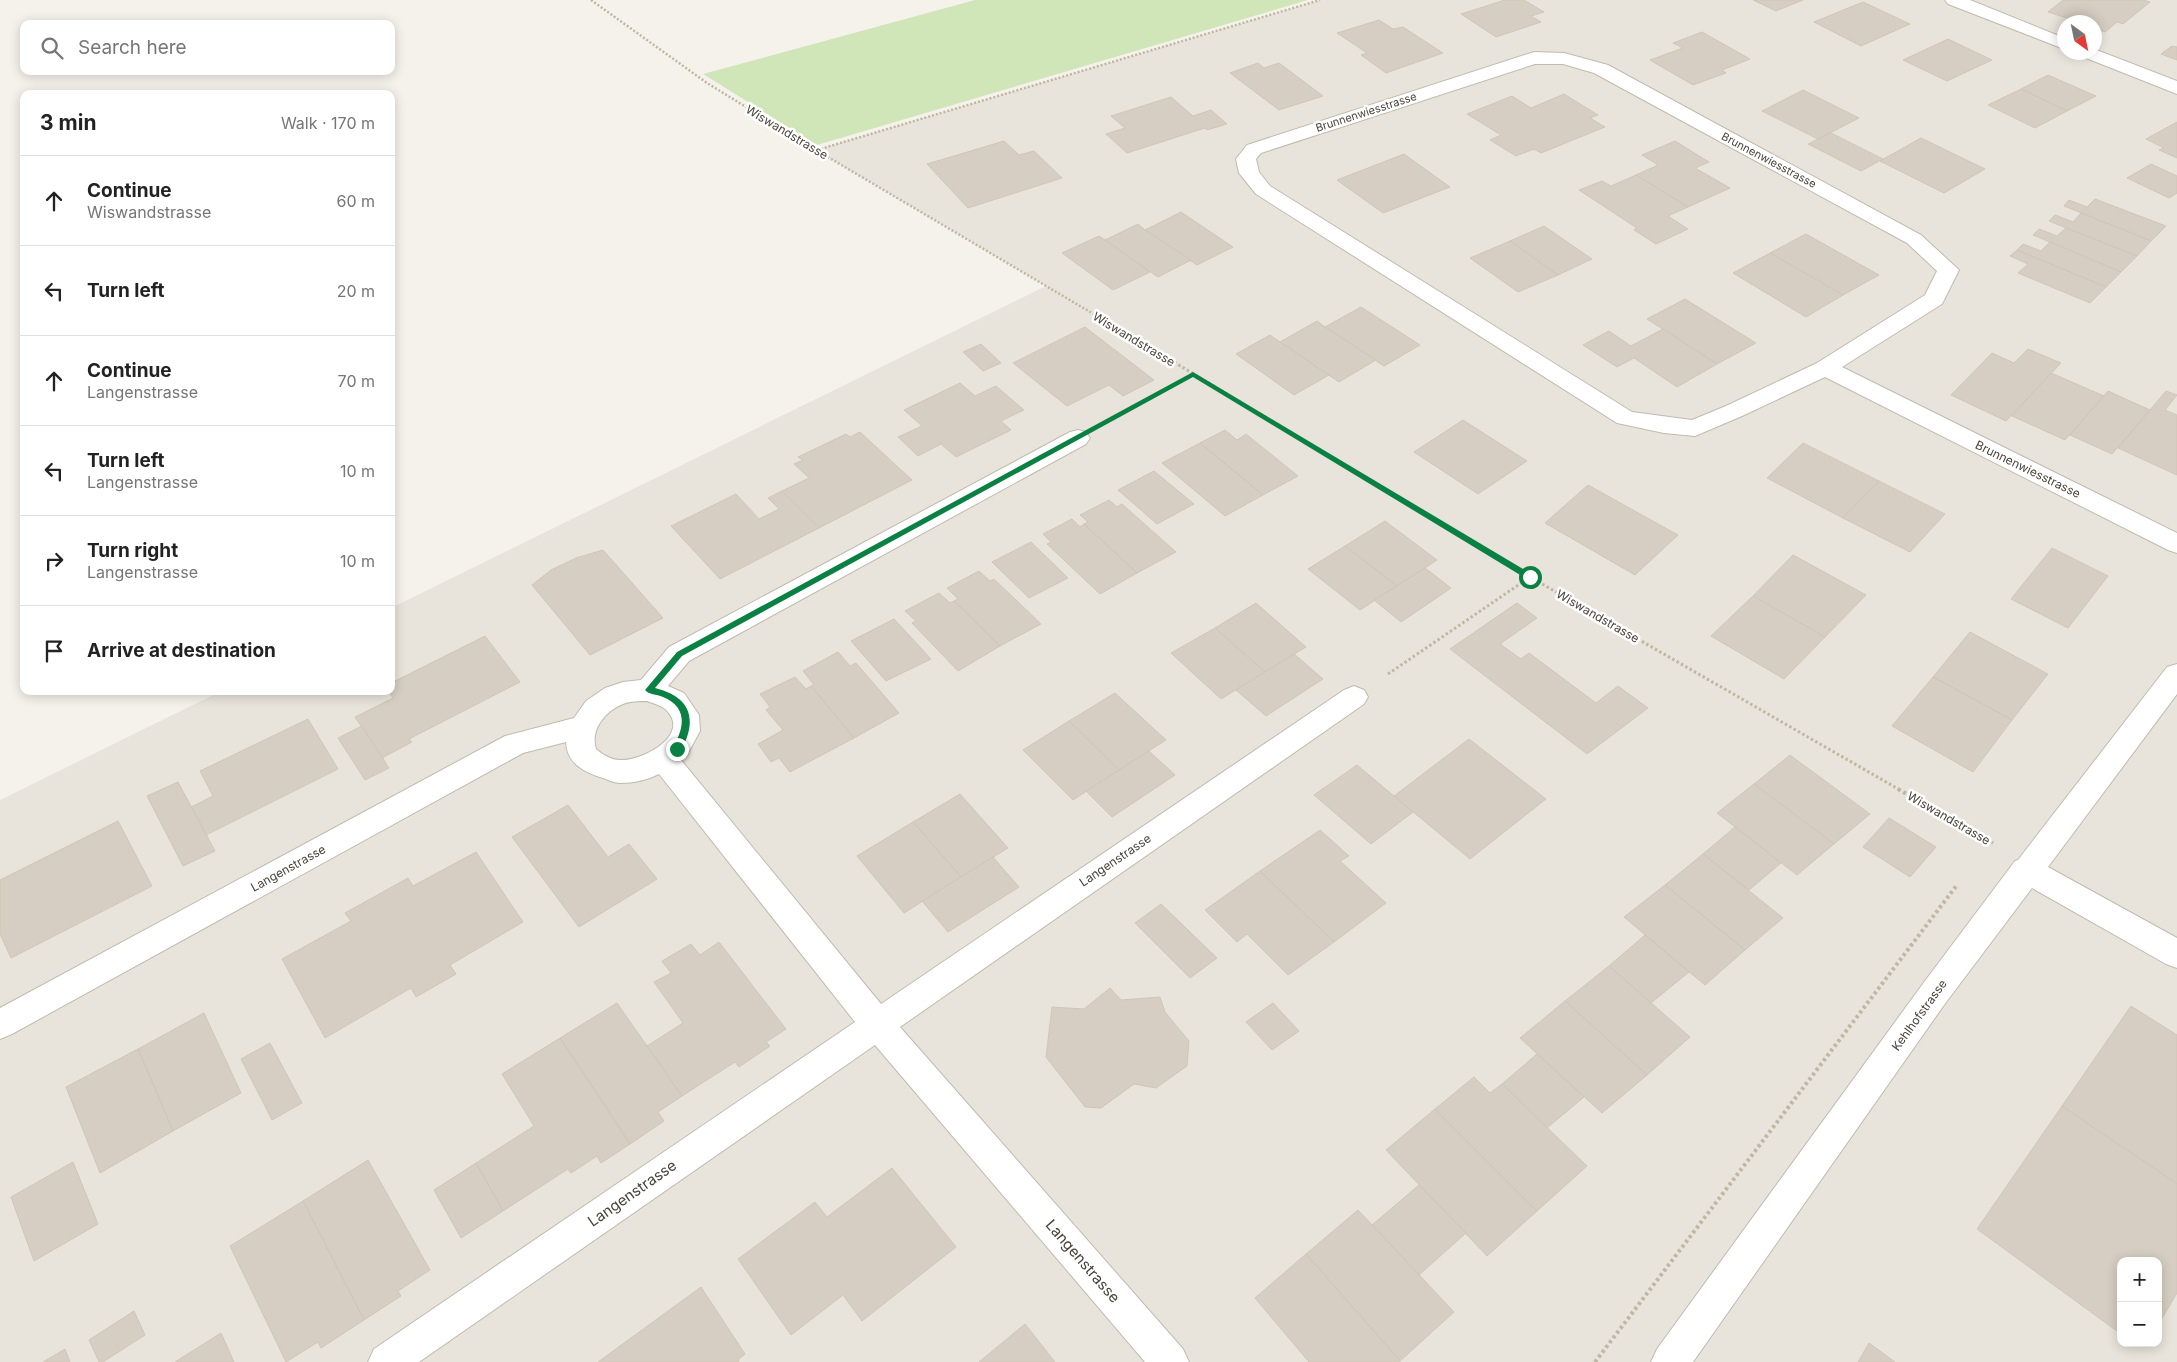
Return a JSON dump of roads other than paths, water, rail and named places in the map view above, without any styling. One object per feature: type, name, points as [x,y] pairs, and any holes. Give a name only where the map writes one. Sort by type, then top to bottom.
[{"type":"street","points":[[1954,0],[2057,41]]},
{"type":"street","name":"Brunnenwiesstrasse","points":[[1534,58],[1564,59],[1601,69],[1914,239],[1948,270],[1934,299],[1825,368],[1694,428],[1625,418],[1263,190],[1249,173],[1246,160],[1254,149],[1272,142],[1534,58]]},
{"type":"street","points":[[2102,58],[2177,88]]},
{"type":"street","name":"Brunnenwiesstrasse","points":[[1825,368],[2177,544]]},
{"type":"street","points":[[649,690],[679,654],[1078,438]]},
{"type":"street","name":"Kehlhofstrasse","points":[[1670,1362],[1933,995],[2026,870],[2177,674]]},
{"type":"street","points":[[649,690],[676,700],[684,711],[687,723],[684,736],[677,749],[664,760],[646,768],[627,772],[610,771],[595,764],[584,754],[580,741],[581,727],[589,714],[615,695],[649,690]]},
{"type":"street","name":"Langenstrasse","points":[[387,1362],[1354,697]]},
{"type":"street","name":"Langenstrasse","points":[[0,1024],[516,744],[581,727]]},
{"type":"street","name":"Langenstrasse","points":[[664,760],[877,1024],[1170,1362]]},
{"type":"street","points":[[2026,870],[2177,954]]}]
